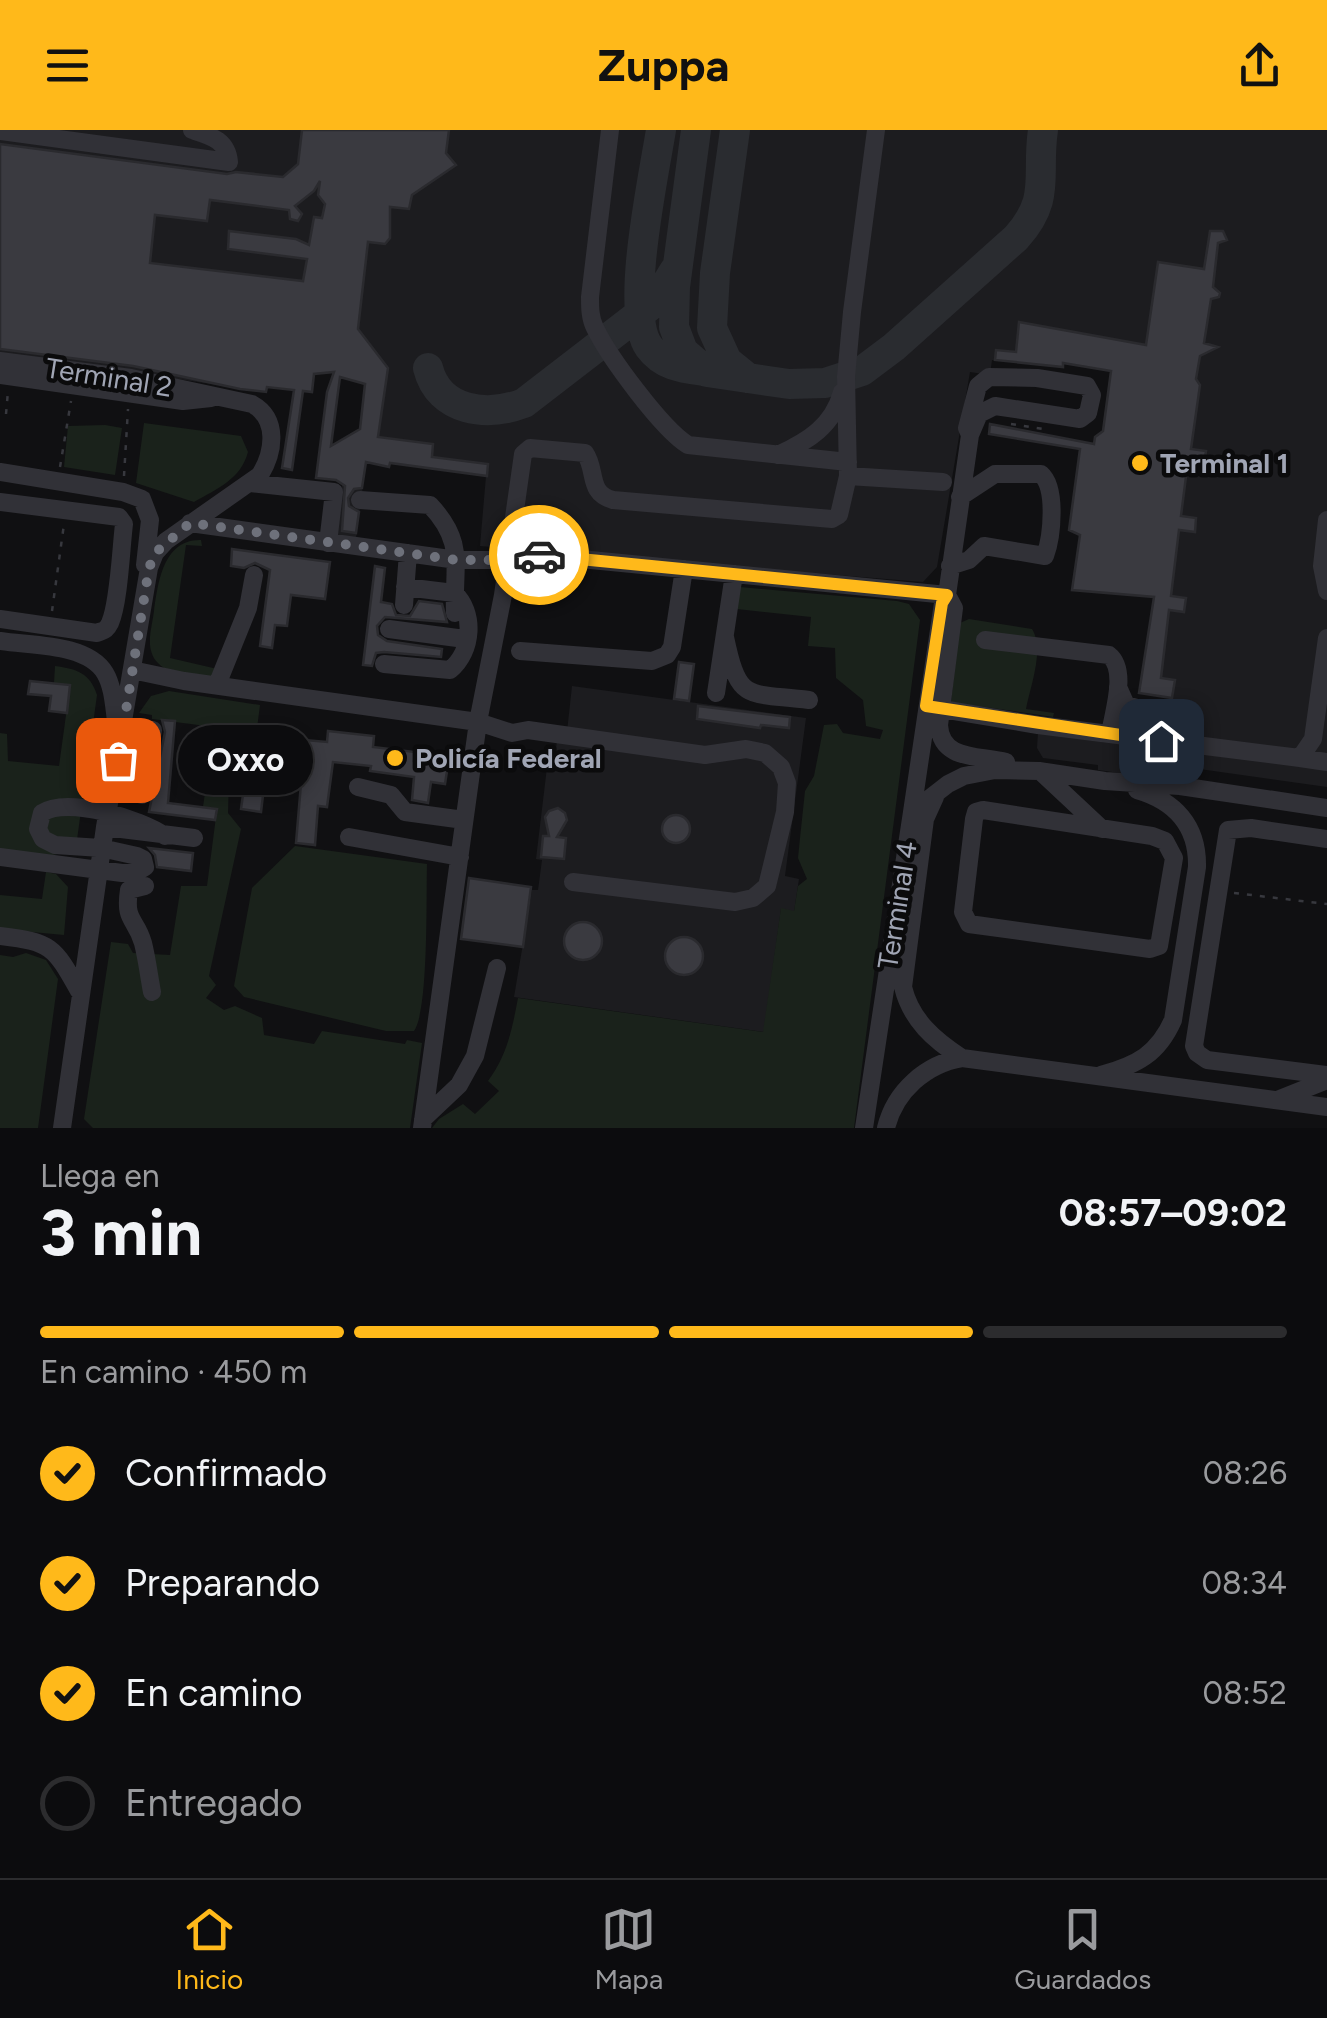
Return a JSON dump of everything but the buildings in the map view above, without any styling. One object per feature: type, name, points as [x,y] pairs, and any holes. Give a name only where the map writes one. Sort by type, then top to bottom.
[{"type":"street","points":[[0,131],[229,162],[226,149],[217,139],[192,130]]},
{"type":"street","points":[[610,130],[590,297],[595,328],[668,430],[699,448],[943,482]]},
{"type":"street","points":[[776,456],[799,446],[830,420],[838,407],[846,377],[876,130]]},
{"type":"street","name":"Terminal 2","points":[[0,361],[183,401],[217,398],[252,404],[260,408],[268,421],[272,448],[260,475],[250,483]]},
{"type":"street","name":"Terminal 2","points":[[0,375],[79,380]]},
{"type":"street","points":[[423,1124],[464,820],[509,560],[523,454],[530,448],[588,454],[592,480],[602,497],[832,519],[843,510],[848,469],[846,377]]},
{"type":"street","points":[[912,812],[954,608],[947,595],[970,435],[979,414],[996,406],[1084,418],[1091,392],[1087,386],[1037,378],[989,377],[978,386],[967,428],[970,435]]},
{"type":"street","points":[[0,472],[44,497],[123,520],[115,592],[105,630],[49,628],[0,619]]},
{"type":"street","points":[[950,566],[964,562],[984,546],[1044,556],[1049,542],[1050,484],[1041,474],[995,474],[960,496]]},
{"type":"street","points":[[64,1125],[106,819],[155,553],[190,523],[250,483],[337,494],[328,543]]},
{"type":"street","points":[[0,502],[123,492],[142,499],[149,512],[144,600]]},
{"type":"street","points":[[360,500],[430,504],[451,536],[457,560],[454,593],[458,663],[450,670],[384,664]]},
{"type":"street","points":[[1327,520],[1322,566],[1327,591]]},
{"type":"street","points":[[190,523],[457,560],[509,560],[540,555],[947,595]]},
{"type":"street","points":[[408,554],[404,596],[454,593]]},
{"type":"street","points":[[520,651],[652,661],[667,655],[672,647],[684,569]]},
{"type":"street","points":[[716,693],[734,574]]},
{"type":"street","points":[[218,685],[248,608],[254,575]]},
{"type":"street","points":[[389,629],[456,628],[470,624],[469,611],[454,593]]},
{"type":"street","points":[[725,637],[738,684],[748,692],[810,700]]},
{"type":"street","points":[[138,638],[148,661],[162,676]]},
{"type":"street","points":[[1300,758],[1313,740],[1327,638]]},
{"type":"street","points":[[986,640],[1109,655],[1118,664],[1110,734]]},
{"type":"street","points":[[0,641],[75,652],[98,664],[111,685],[119,754]]},
{"type":"street","points":[[132,670],[482,723],[512,734],[528,730],[705,754],[746,750],[764,753],[781,767],[787,783],[785,812],[767,886],[753,898],[735,902],[574,882]]},
{"type":"street","points":[[1117,682],[1126,705],[1154,711],[1160,717],[1161,741]]},
{"type":"street","points":[[934,708],[1327,762]]},
{"type":"street","points":[[934,708],[941,739],[955,752],[1034,770],[1096,828]]},
{"type":"street","points":[[142,796],[152,730]]},
{"type":"street","points":[[119,754],[147,765]]},
{"type":"street","name":"Terminal 4","points":[[864,1128],[912,812],[948,784],[979,771],[1034,770],[1327,808]]},
{"type":"street","points":[[1096,1076],[1145,1059],[1165,1039],[1173,1020],[1198,850],[1188,823],[1169,803],[1154,794],[1105,781]]},
{"type":"street","points":[[948,784],[933,799],[925,819],[903,986],[907,1003],[923,1028],[962,1058]]},
{"type":"street","points":[[358,788],[385,791],[405,812],[464,820]]},
{"type":"street","points":[[1250,796],[1316,837]]},
{"type":"street","points":[[1270,799],[1316,837]]},
{"type":"street","points":[[0,857],[54,854],[102,848],[138,856],[145,867],[142,871],[122,873],[98,870],[54,854],[38,830],[42,813],[50,808],[194,838]]},
{"type":"street","points":[[976,812],[1004,812],[1096,828],[1165,841],[1174,858],[1161,944],[1150,949],[988,928],[965,920],[976,812]]},
{"type":"street","points":[[1316,837],[1251,828],[1228,830],[1194,1046],[1207,1060],[1327,1078]]},
{"type":"street","points":[[138,856],[157,832]]},
{"type":"street","points":[[349,836],[460,856]]},
{"type":"street","points":[[122,873],[122,907],[142,938],[152,992]]},
{"type":"street","points":[[122,907],[129,890],[145,886]]},
{"type":"street","points":[[1168,902],[1186,938]]},
{"type":"street","points":[[92,914],[122,907]]},
{"type":"street","points":[[0,936],[39,941],[54,951],[80,992]]},
{"type":"street","points":[[423,1124],[459,1085],[475,1056],[497,968]]},
{"type":"street","points":[[886,1128],[910,1084],[944,1061],[962,1058],[1296,1103],[1325,1102]]},
{"type":"street","points":[[1277,1100],[1327,1078]]},
{"type":"path","points":[[60,470],[79,380]]},
{"type":"path","points":[[79,380],[123,492]]},
{"type":"path","points":[[44,497],[49,628]]},
{"type":"path","points":[[1218,891],[1327,904]]},
{"type":"shaded area","points":[[0,130],[1327,130],[1327,787],[1164,764],[1162,779],[1043,758],[1037,748],[1039,716],[1120,730],[1122,715],[1169,727],[1172,698],[1139,693],[1154,597],[1072,590],[1095,437],[1103,431],[1111,371],[1064,363],[1063,367],[1012,361],[1009,354],[1008,362],[992,360],[990,375],[970,372],[937,567],[923,582],[480,546],[486,476],[391,463],[389,467],[366,463],[356,538],[336,535],[348,436],[360,429],[367,378],[349,357],[319,373],[268,387],[266,392],[0,353]]},
{"type":"shaded area","points":[[144,423],[241,436],[248,452],[234,476],[194,502],[136,483]]},
{"type":"shaded area","points":[[68,426],[122,428],[115,475],[64,467]]},
{"type":"shaded area","points":[[201,540],[202,546],[186,545],[170,658],[226,671],[225,682],[172,672],[158,663],[150,645],[165,565],[178,547]]},
{"type":"shaded area","points":[[740,587],[897,601],[909,604],[920,620],[854,1128],[432,1128],[463,1104],[475,1114],[499,1091],[488,1081],[508,1042],[518,998],[763,1032],[781,908],[794,911],[798,886],[807,879],[798,858],[805,791],[814,776],[824,725],[837,724],[843,733],[880,739],[883,730],[866,726],[863,700],[836,678],[835,648],[808,646],[811,617],[737,609]]},
{"type":"shaded area","points":[[969,619],[1032,629],[1037,657],[1026,709],[1054,713],[1053,717],[951,702],[960,623]]},
{"type":"shaded area","points":[[55,666],[82,673],[97,695],[76,847],[40,856],[0,852],[0,733],[7,734],[8,761],[59,766],[70,686],[54,683]]},
{"type":"shaded area","points":[[572,686],[806,718],[785,876],[799,879],[794,912],[781,909],[764,1032],[514,997],[532,890],[538,890],[542,860],[536,859],[548,759],[555,759],[557,740],[566,741]]},
{"type":"shaded area","points":[[169,691],[260,705],[255,744],[239,742],[230,746],[228,813],[241,829],[209,976],[216,985],[206,998],[224,1010],[235,1006],[262,1018],[264,1035],[314,1044],[322,1031],[405,1044],[407,1040],[422,1043],[410,1128],[93,1128],[84,1119],[111,942],[128,944],[133,953],[170,955],[181,886],[207,886],[217,809],[203,807],[214,727],[152,719],[152,715],[139,713],[151,696]]},
{"type":"shaded area","points":[[295,846],[427,864],[424,978],[414,1031],[386,1031],[244,997],[234,986],[252,888]]},
{"type":"shaded area","points":[[46,872],[56,874],[68,887],[64,935],[0,929],[0,895],[42,899]]},
{"type":"shaded area","points":[[26,953],[46,960],[58,979],[38,1128],[0,1128],[0,955]]},
{"type":"taxiway","points":[[661,130],[643,242],[639,305],[642,330],[649,347],[660,358],[704,371]]},
{"type":"taxiway","points":[[696,130],[675,287],[674,327],[683,351],[707,372],[789,384],[825,383],[862,371],[1016,238],[1039,198],[1043,130]]},
{"type":"taxiway","points":[[735,130],[715,273],[712,328],[727,361],[748,378]]},
{"type":"taxiway","points":[[428,368],[442,394],[466,407],[495,410],[524,403],[655,302],[674,271]]},
{"type":"way so far","points":[[118,760],[149,568],[155,553],[190,523],[457,560],[509,560],[539,555]]},
{"type":"place","name":"Terminal 1","points":[[1140,463]]},
{"type":"place","name":"Policía Federal","points":[[395,758]]},
{"type":"place","name":"Oxxo","points":[[118,760]]},
{"type":"route","points":[[539,555],[947,595],[942,603],[926,706],[1161,741]]}]
